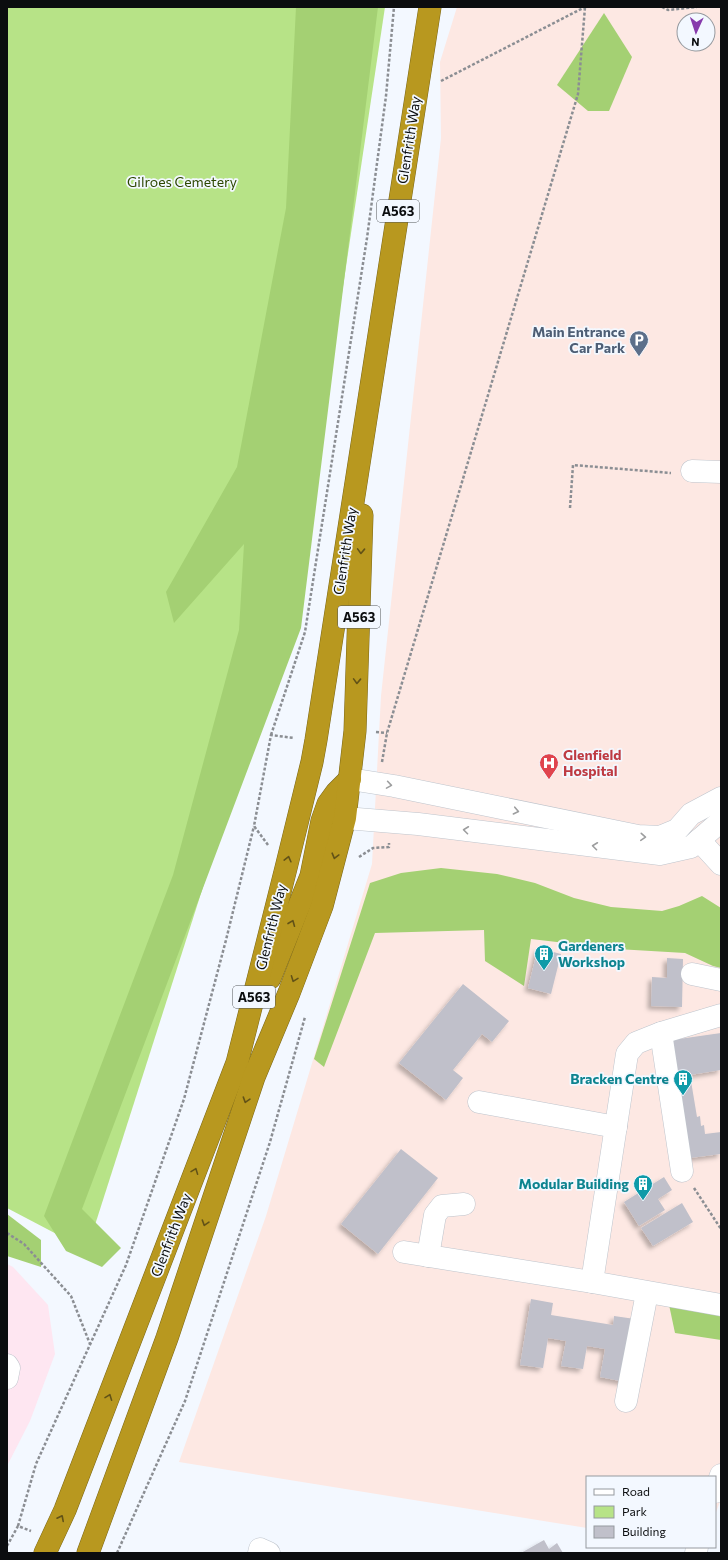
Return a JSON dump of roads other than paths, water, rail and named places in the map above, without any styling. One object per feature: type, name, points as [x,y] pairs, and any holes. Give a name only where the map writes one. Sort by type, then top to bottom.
[{"type":"highway","name":"Glenfrith Way","points":[[45,1553],[65,1510],[237,1063],[312,762],[430,7]]},
{"type":"highway","name":"Glenfrith Way","points":[[88,1553],[167,1338],[254,1077],[289,993],[322,906],[345,818],[356,716],[366,414]]},
{"type":"highway","name":"A563","points":[[312,762],[319,790],[328,804],[345,818]]},
{"type":"highway","name":"A563","points":[[237,1063],[311,876],[322,821],[328,804],[336,793],[350,779]]},
{"type":"street","points":[[683,472],[721,472]]},
{"type":"street","points":[[350,779],[378,783],[638,836],[660,838],[678,830],[691,814],[721,798]]},
{"type":"street","points":[[345,818],[391,822],[660,854],[691,847],[721,821]]},
{"type":"street","points":[[699,840],[721,864]]},
{"type":"street","points":[[692,974],[721,980]]},
{"type":"street","points":[[592,1282],[627,1054],[636,1043],[661,1033],[721,1015]]},
{"type":"street","points":[[661,1033],[682,1171]]},
{"type":"street","points":[[479,1102],[616,1127]]},
{"type":"street","points":[[428,1256],[435,1215],[442,1206],[464,1204]]},
{"type":"street","points":[[404,1252],[592,1282],[721,1305]]},
{"type":"street","points":[[626,1401],[647,1293]]},
{"type":"street","points":[[7,1365],[9,1368],[7,1378]]},
{"type":"street","points":[[716,1489],[721,1475]]},
{"type":"street","points":[[259,1553],[260,1549],[269,1553]]},
{"type":"place","name":"Main Entrance Car Park","points":[[639,357]]},
{"type":"place","name":"Glenfield Hospital","points":[[549,780]]},
{"type":"place","name":"Gardeners Workshop","points":[[544,971]]},
{"type":"place","name":"Bracken Centre","points":[[683,1096]]},
{"type":"place","name":"Modular Building","points":[[643,1201]]},
{"type":"park label","name":"Gilroes Cemetery","points":[[182,182]]}]
